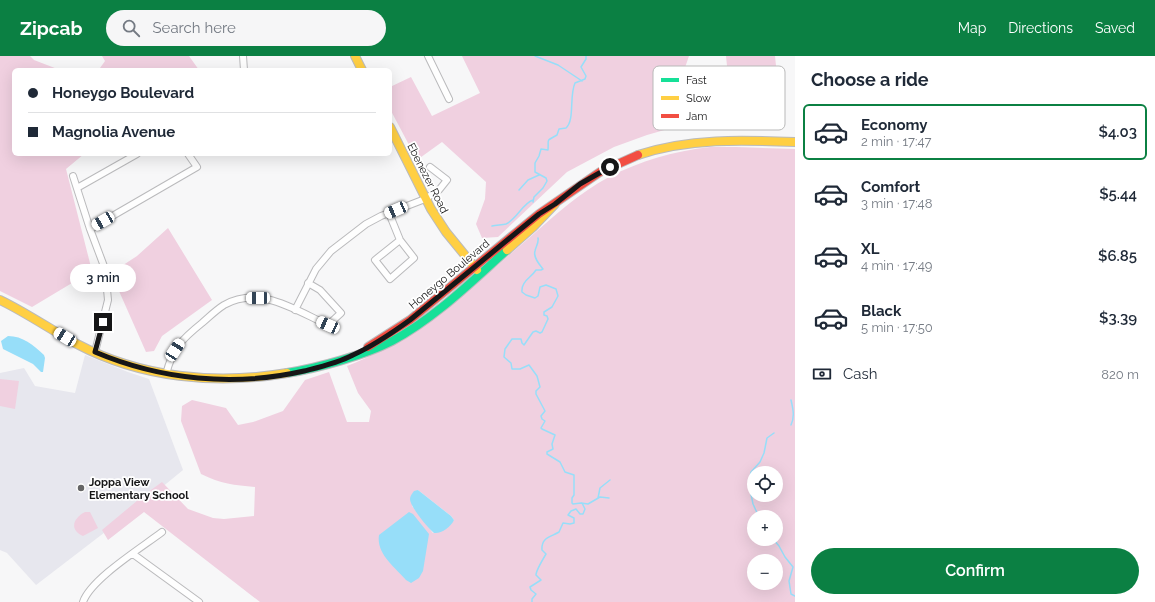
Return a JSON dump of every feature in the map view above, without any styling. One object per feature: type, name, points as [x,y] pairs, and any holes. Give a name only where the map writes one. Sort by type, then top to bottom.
[{"type":"main road","points":[[357,56],[361,68]]},
{"type":"main road","name":"Ebenezer Road","points":[[392,131],[425,198],[442,226],[480,274]]},
{"type":"main road","name":"Honeygo Boulevard","points":[[353,355],[410,320],[539,214],[555,204],[580,184],[610,167],[665,147],[703,141],[742,140],[795,142]]},
{"type":"main road","name":"Honeygo Boulevard","points":[[0,300],[14,306],[76,344],[122,363],[166,374],[213,379],[232,380],[268,377],[311,369],[382,346],[418,324],[448,301],[543,218],[555,204]]},
{"type":"street","points":[[243,56],[244,68]]},
{"type":"street","points":[[428,56],[449,99]]},
{"type":"street","points":[[77,188],[133,156]]},
{"type":"street","points":[[90,229],[197,167],[189,156]]},
{"type":"street","points":[[295,310],[308,283],[320,263],[335,247],[366,224],[425,198],[439,190],[447,180],[430,167]]},
{"type":"street","points":[[73,176],[105,269],[108,300],[95,352]]},
{"type":"street","points":[[389,213],[400,240],[414,258],[390,278],[375,260],[400,240]]},
{"type":"street","points":[[166,374],[173,355],[186,336],[223,306],[239,299],[258,298],[274,300],[328,325],[341,313],[320,290],[308,283]]},
{"type":"street","points":[[83,602],[86,595],[96,583],[162,532]]},
{"type":"street","points":[[133,554],[199,602]]},
{"type":"shaded area","points":[[0,56],[30,56],[34,60],[55,68],[12,68],[12,156],[82,156],[66,169],[92,271],[32,307],[0,291]]},
{"type":"shaded area","points":[[102,56],[189,56],[198,68],[100,68],[105,61]]},
{"type":"shaded area","points":[[462,56],[689,56],[686,66],[653,66],[653,130],[664,130],[614,147],[567,172],[498,237],[482,238],[476,224],[485,199],[486,182],[442,142],[417,160],[392,113],[392,86],[411,77],[432,116],[480,93]]},
{"type":"shaded area","points":[[726,56],[775,56],[776,66],[727,66]]},
{"type":"shaded area","points":[[710,147],[795,149],[795,602],[260,602],[144,512],[108,540],[102,530],[162,482],[188,509],[213,518],[224,519],[254,516],[255,487],[228,484],[201,474],[181,421],[182,406],[192,400],[226,408],[238,425],[253,422],[283,411],[305,380],[329,372],[347,422],[369,422],[371,411],[358,393],[347,366],[402,340],[434,319],[548,221],[587,190],[621,171],[670,154]],"holes":[[[418,490],[451,516],[454,520],[433,533],[412,506]]]},
{"type":"shaded area","points":[[168,228],[212,300],[162,336],[154,351],[146,352],[111,273],[137,256]]},
{"type":"shaded area","name":"Joppa View Elementary School","points":[[85,355],[149,379],[183,470],[139,506],[36,585],[7,553],[0,550],[0,373],[24,368],[35,386],[75,393]]},
{"type":"shaded area","points":[[0,379],[19,381],[15,409],[0,406]]},
{"type":"shaded area","points":[[85,512],[90,512],[98,528],[83,536],[76,531],[74,524],[78,517]]},
{"type":"water","points":[[8,336],[23,339],[44,355],[43,372],[41,372],[33,364],[3,349],[1,341]]},
{"type":"water","points":[[418,490],[454,520],[446,530],[434,533],[416,512],[410,498],[414,491]]},
{"type":"water","points":[[409,512],[413,514],[429,534],[423,571],[419,578],[411,583],[406,580],[387,560],[380,548],[379,542],[379,535]]},
{"type":"waterway","points":[[535,56],[558,65],[582,81]]},
{"type":"waterway","points":[[533,202],[534,197],[543,188],[547,181],[546,178],[535,172],[535,163],[541,149],[548,150],[549,140],[557,135],[559,129],[566,128],[569,124],[573,88],[575,83],[585,79],[586,76],[581,67],[586,59],[586,56]]},
{"type":"waterway","points":[[519,190],[528,180],[539,175]]},
{"type":"waterway","points":[[492,226],[510,222],[526,204],[533,200]]},
{"type":"waterway","points":[[538,238],[535,256],[543,269],[536,270],[523,285],[522,292],[535,298],[538,296],[540,287],[546,285],[556,289],[558,296],[552,307],[544,312],[544,315],[547,316],[548,319],[542,332],[533,332],[524,345],[521,339],[512,339],[505,349],[504,357],[511,363],[512,369],[520,369],[529,365],[537,376],[540,387],[536,391],[536,394],[545,411],[541,416],[545,421],[541,428],[555,435],[552,444],[553,449],[547,452],[547,454],[560,462],[565,472],[574,475],[574,495],[572,498],[572,503],[588,504],[600,497],[609,498]]},
{"type":"waterway","points":[[791,400],[793,416],[791,425]]},
{"type":"waterway","points":[[756,510],[749,484],[751,472],[760,462],[764,453],[767,438],[774,433]]},
{"type":"waterway","points":[[598,498],[600,488],[610,480]]},
{"type":"waterway","points":[[532,602],[532,599],[536,594],[530,587],[541,580],[536,573],[546,554],[542,550],[543,542],[547,538],[559,532],[563,523],[574,523],[574,518],[568,515],[571,511],[576,509],[580,514],[583,514],[585,509],[582,503]]},
{"type":"waterway","points":[[779,546],[793,567],[789,581],[791,594],[795,596]]},
{"type":"traffic: fast","points":[[287,373],[313,368],[341,360],[369,351],[392,341],[408,332],[438,311],[507,250]]},
{"type":"traffic: slow","points":[[355,56],[361,68]]},
{"type":"traffic: slow","points":[[392,131],[431,209],[446,232],[477,270]]},
{"type":"traffic: slow","points":[[638,155],[657,149],[716,141],[795,142]]},
{"type":"traffic: slow","points":[[507,250],[533,227],[555,204]]},
{"type":"traffic: slow","points":[[0,300],[20,310],[77,344],[101,356],[127,365],[179,376],[206,378],[260,377],[287,373]]},
{"type":"traffic: jam","points":[[368,347],[410,320],[539,214],[600,172],[638,155]]},
{"type":"place","name":"Joppa View Elementary School","points":[[81,488]]},
{"type":"route","points":[[103,322],[95,352],[122,363],[166,374],[193,378],[232,380],[249,379],[292,373],[338,361],[353,355],[410,320],[539,214],[555,204],[580,184],[610,167]]}]
